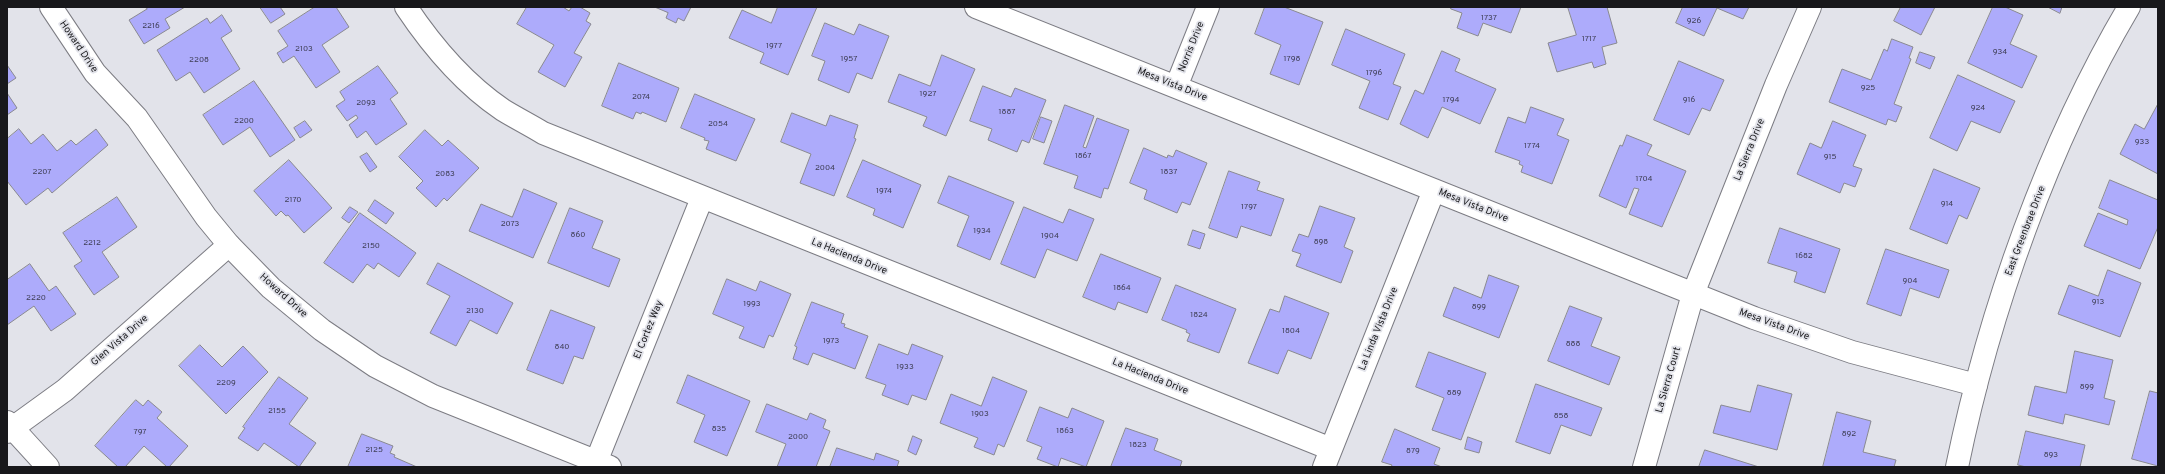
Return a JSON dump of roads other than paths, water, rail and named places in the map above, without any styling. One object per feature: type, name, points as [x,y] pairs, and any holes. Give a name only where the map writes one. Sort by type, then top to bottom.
[{"type":"street","name":"Howard Drive","points":[[51,7],[95,73],[137,118],[206,217],[230,245],[271,288],[322,330],[375,366],[433,396],[603,464]]},
{"type":"street","name":"La Hacienda Drive","points":[[406,7],[435,48],[467,81],[502,110],[543,133],[1328,458]]},
{"type":"street","name":"Mesa Vista Drive","points":[[976,7],[1754,318],[1852,352],[1976,385]]},
{"type":"street","name":"Norris Drive","points":[[1176,87],[1208,7]]},
{"type":"street","name":"La Sierra Drive","points":[[1693,294],[1776,85],[1810,7]]},
{"type":"street","name":"East Greenbrae Drive","points":[[1957,467],[1976,385],[1997,311],[2031,214],[2070,123],[2129,7]]},
{"type":"street","name":"La Linda Vista Drive","points":[[1328,458],[1434,190]]},
{"type":"street","name":"El Cortez Way","points":[[603,464],[702,198]]},
{"type":"street","name":"Glen Vista Drive","points":[[9,427],[65,390],[230,245]]},
{"type":"street","name":"La Sierra Court","points":[[1644,467],[1693,294]]},
{"type":"street","points":[[9,427],[48,467]]}]
